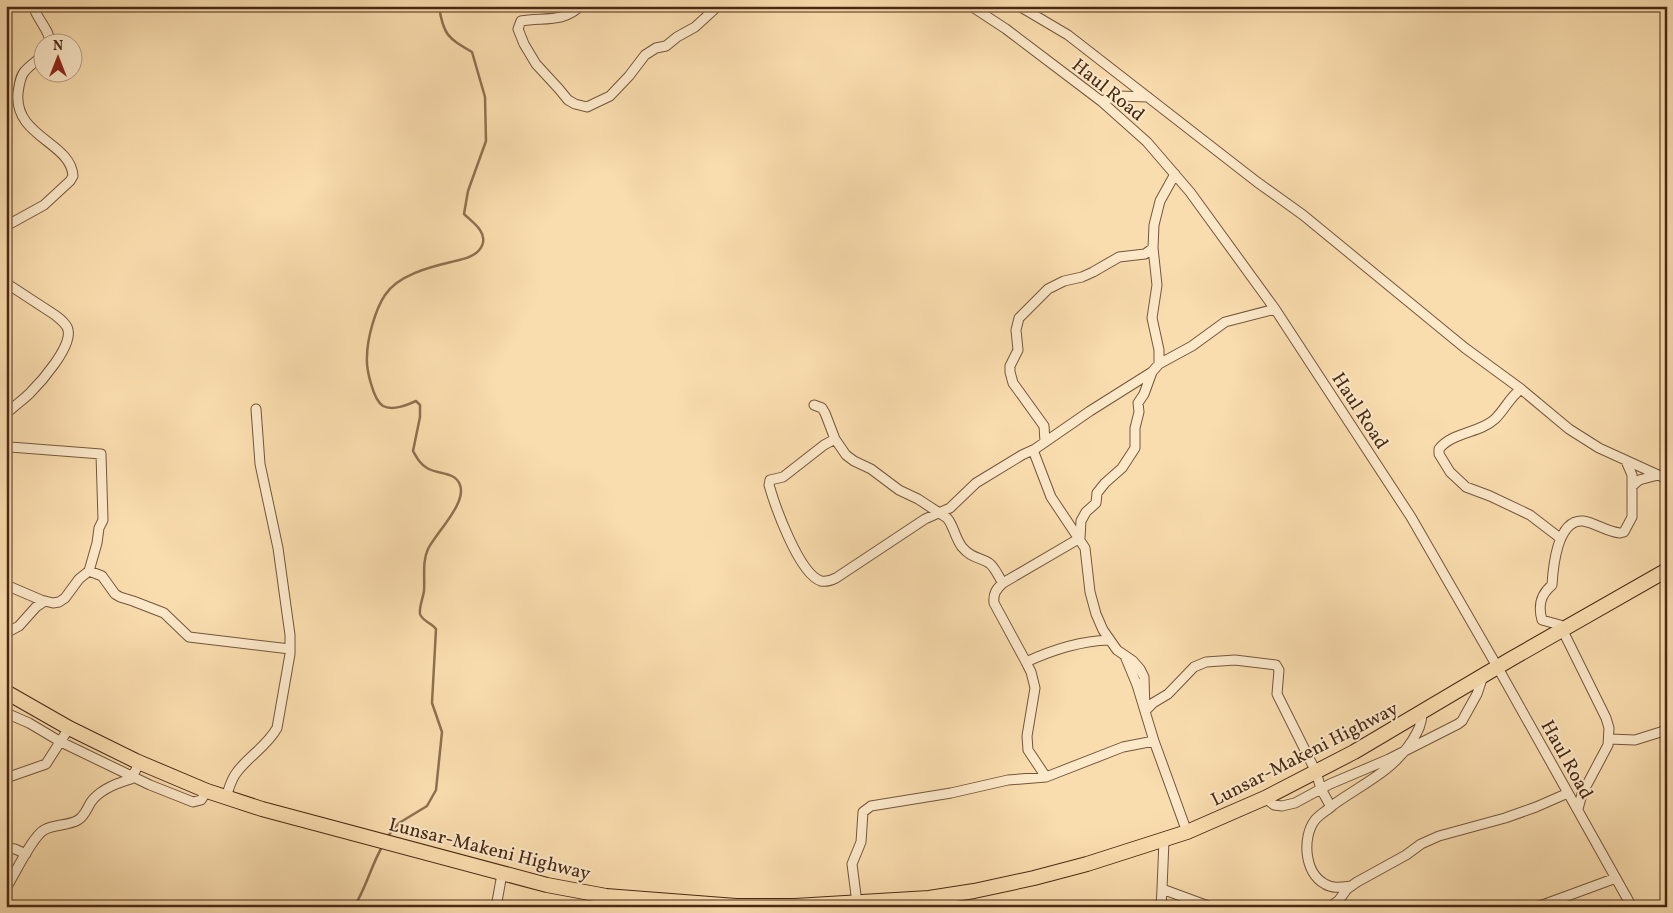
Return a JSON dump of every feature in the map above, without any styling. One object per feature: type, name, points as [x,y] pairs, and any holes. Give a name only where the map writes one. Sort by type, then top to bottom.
[{"type":"main road","name":"Lunsar-Makeni Highway","points":[[6,692],[69,728],[207,791],[368,838],[397,844],[547,885],[606,896],[723,906],[926,902],[1087,864],[1187,832],[1265,798],[1354,752],[1667,570]]},
{"type":"street","points":[[33,6],[39,21],[47,32]]},
{"type":"street","points":[[580,6],[570,14],[563,16],[521,22],[518,29],[524,44],[536,64],[568,100],[575,104],[587,106],[610,96],[645,55],[656,48],[666,46],[695,27],[718,6]]},
{"type":"street","name":"Haul Road","points":[[970,6],[1006,29],[1102,101],[1147,142],[1175,174],[1275,309],[1411,517],[1632,907]]},
{"type":"street","points":[[1019,6],[1068,35],[1303,215],[1465,348],[1521,389],[1569,429],[1599,448],[1662,477]]},
{"type":"street","points":[[6,226],[44,205],[73,176],[71,166],[63,155],[28,125],[18,100],[18,88],[25,71],[32,65]]},
{"type":"street","points":[[1102,101],[1118,96],[1148,97]]},
{"type":"street","points":[[1159,364],[1160,357],[1152,318],[1157,285],[1153,248],[1154,225],[1160,202],[1175,174]]},
{"type":"street","points":[[1045,442],[1044,426],[1013,383],[1010,372],[1010,366],[1018,350],[1016,330],[1019,318],[1048,289],[1064,281],[1082,277],[1119,257],[1145,254],[1153,248]]},
{"type":"street","points":[[6,414],[47,375],[62,351],[68,337],[68,330],[62,321],[8,287]]},
{"type":"street","points":[[835,439],[824,445],[782,477],[770,480],[769,485],[779,518],[795,551],[815,578],[821,581],[836,578],[925,519],[950,508],[976,483],[1033,450],[1152,372],[1159,364],[1192,346],[1225,322],[1275,309]]},
{"type":"street","points":[[1080,538],[1081,521],[1086,512],[1096,503],[1097,493],[1122,468],[1135,448],[1135,428],[1139,412],[1138,403],[1144,394],[1152,372]]},
{"type":"street","points":[[1521,389],[1514,394],[1495,418],[1446,442],[1439,449],[1439,454],[1450,472],[1466,487],[1530,515],[1560,538]]},
{"type":"street","points":[[814,405],[822,408],[825,412],[835,439],[846,456],[871,469],[899,490],[918,499],[951,522],[954,533],[962,547],[971,556],[990,564],[1003,583]]},
{"type":"street","points":[[226,797],[233,777],[238,770],[271,738],[276,728],[290,649],[290,635],[278,548],[260,464],[256,410]]},
{"type":"street","points":[[6,445],[10,447],[100,454],[104,513],[89,571],[65,598],[53,603],[6,585]]},
{"type":"street","points":[[1033,450],[1051,497],[1080,538],[1087,554],[1090,592],[1096,614],[1109,640],[1140,669],[1144,677],[1145,711],[1187,832]]},
{"type":"street","points":[[1578,809],[1582,794],[1598,765],[1609,739],[1609,728],[1606,718],[1562,630],[1558,624],[1542,620],[1540,609],[1543,595],[1552,586],[1560,538],[1569,526],[1582,521],[1614,532],[1624,532],[1632,516],[1632,486],[1630,469],[1626,461]]},
{"type":"street","points":[[1632,486],[1648,477],[1662,477]]},
{"type":"street","points":[[1046,777],[1028,750],[1026,736],[1035,688],[1031,672],[994,603],[994,593],[1003,583],[1080,538]]},
{"type":"street","points":[[89,571],[102,576],[115,594],[120,597],[164,613],[189,637],[290,649]]},
{"type":"street","points":[[6,633],[19,626],[36,607],[45,601]]},
{"type":"street","points":[[1026,662],[1043,654],[1074,645],[1109,640]]},
{"type":"street","points":[[1145,711],[1153,703],[1168,694],[1194,667],[1206,662],[1235,660],[1276,665],[1279,670],[1278,694],[1331,807]]},
{"type":"street","points":[[1265,798],[1274,805],[1282,806],[1294,803],[1462,721],[1477,694],[1483,676]]},
{"type":"street","points":[[6,712],[61,742],[150,785],[193,802],[201,800],[207,791]]},
{"type":"street","points":[[1351,886],[1331,887],[1323,884],[1316,877],[1307,854],[1306,843],[1310,829],[1316,818],[1396,763],[1418,732],[1422,722],[1422,713]]},
{"type":"street","points":[[6,778],[46,764],[69,728]]},
{"type":"street","points":[[1609,739],[1635,740],[1667,730]]},
{"type":"street","points":[[857,903],[852,864],[861,842],[866,808],[1008,780],[1046,777],[1123,747],[1154,741]]},
{"type":"street","points":[[6,888],[35,838],[44,830],[77,821],[86,813],[92,801],[102,792],[115,784],[131,779],[140,762]]},
{"type":"street","points":[[1330,907],[1339,903],[1351,886],[1430,840],[1512,815],[1568,792]]},
{"type":"street","points":[[1161,907],[1164,840]]},
{"type":"street","points":[[6,848],[15,849],[26,854]]},
{"type":"street","points":[[496,907],[502,874]]},
{"type":"street","points":[[1537,907],[1616,878]]},
{"type":"street","points":[[1162,889],[1211,907]]},
{"type":"waterway","points":[[387,837],[399,823],[427,806],[436,790],[442,732],[432,703],[436,629],[421,616],[420,608],[424,591],[426,554],[432,542],[450,518],[461,492],[460,485],[454,477],[427,468],[413,451],[420,417],[420,405],[416,401],[391,408],[379,403],[371,383],[368,368],[368,342],[378,308],[385,295],[398,282],[434,266],[471,256],[483,244],[480,230],[464,214],[468,191],[486,141],[485,97],[472,52],[448,35],[442,23],[439,6]]},
{"type":"waterway","points":[[354,907],[382,847]]}]
